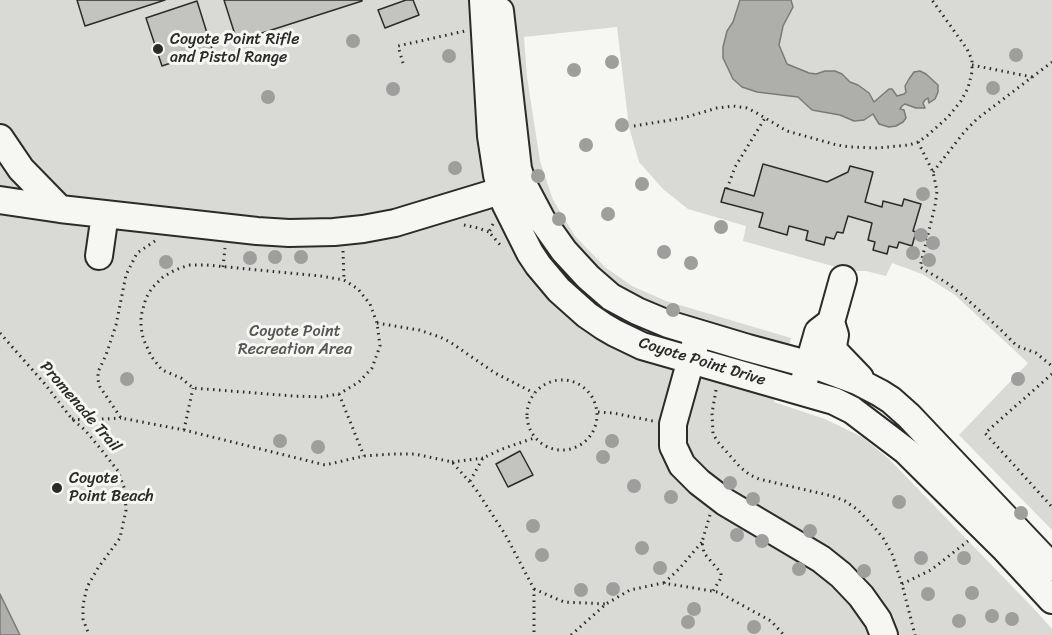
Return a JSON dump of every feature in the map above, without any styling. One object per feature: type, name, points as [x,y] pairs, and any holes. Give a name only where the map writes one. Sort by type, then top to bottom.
[{"type":"street","name":"Coyote Point Drive","points":[[483,0],[495,167],[542,220],[564,251],[600,288],[611,297],[668,324],[846,376],[891,400],[909,416],[1052,567]]},
{"type":"street","name":"Coyote Point Drive","points":[[499,0],[518,169],[512,188],[513,221],[548,278],[587,315],[615,333],[642,346],[840,404],[857,414],[906,451],[1052,600]]},
{"type":"street","points":[[0,138],[21,169],[60,209]]},
{"type":"street","points":[[0,200],[60,209],[289,233],[363,229],[395,223],[512,188]]},
{"type":"street","points":[[99,256],[105,214]]},
{"type":"street","points":[[843,279],[831,322],[835,335],[833,346],[836,353],[869,387]]},
{"type":"street","points":[[801,392],[818,332],[831,322]]},
{"type":"street","points":[[699,333],[673,424],[673,446],[682,465],[725,502],[821,559],[841,575],[861,596],[878,620],[884,635]]},
{"type":"path","points":[[634,126],[683,118],[733,106],[747,108],[787,131],[850,147],[888,147],[918,142],[948,117],[961,101],[968,88],[972,64],[970,54],[963,42],[932,0]]},
{"type":"path","points":[[403,63],[398,46],[472,29]]},
{"type":"path","points":[[933,172],[965,130],[990,108],[1052,62]]},
{"type":"path","points":[[972,64],[1033,77]]},
{"type":"path","points":[[727,189],[735,167],[765,118]]},
{"type":"path","points":[[918,142],[933,172],[937,191],[920,267],[961,294],[1017,346],[1036,353],[1052,366]]},
{"type":"path","points":[[341,231],[344,280]]},
{"type":"path","points":[[121,418],[100,387],[98,372],[116,325],[126,275],[131,263],[137,254],[158,240]]},
{"type":"path","points":[[189,265],[344,280],[358,290],[370,304],[377,323],[380,346],[372,368],[359,382],[339,394],[321,397],[292,396],[193,388],[181,378],[162,370],[151,356],[143,338],[141,316],[146,298],[152,288],[175,270],[189,265]]},
{"type":"path","points":[[377,323],[419,330],[440,337],[495,373],[534,393]]},
{"type":"path","name":"Promenade Trail","points":[[0,333],[118,471],[125,490],[126,510],[120,538],[87,587],[83,619],[89,635]]},
{"type":"path","points":[[1052,374],[985,433],[1052,507]]},
{"type":"path","points":[[554,380],[578,383],[594,400],[597,412],[597,423],[592,434],[585,442],[564,451],[543,446],[534,438],[528,427],[526,415],[528,403],[534,393],[543,385],[554,380]]},
{"type":"path","points":[[716,387],[712,412],[713,434],[729,457],[750,475],[759,479],[845,501],[874,526],[892,554],[915,635]]},
{"type":"path","points":[[184,430],[193,388]]},
{"type":"path","points":[[339,394],[364,456]]},
{"type":"path","points":[[597,412],[661,423]]},
{"type":"path","points":[[72,419],[121,418],[184,430],[325,465],[364,456],[392,454],[415,454],[452,462],[483,458],[534,438]]},
{"type":"path","points":[[470,481],[483,458]]},
{"type":"path","points":[[452,462],[470,481],[505,534],[534,589],[534,635]]},
{"type":"path","points":[[902,584],[931,570],[972,538]]},
{"type":"path","points":[[663,583],[679,569],[702,542]]},
{"type":"path","points":[[571,635],[606,604],[630,590],[663,583],[718,592],[771,621],[784,635]]},
{"type":"path","points":[[534,589],[564,602],[606,604]]},
{"type":"green space","name":"Coyote Point Recreation Area","points":[[0,0],[1052,0],[1052,530],[959,435],[1028,363],[955,295],[922,274],[892,263],[886,276],[866,271],[850,271],[743,241],[746,226],[688,209],[663,189],[639,162],[629,127],[617,27],[524,37],[527,77],[540,161],[553,200],[575,236],[605,267],[632,286],[666,301],[791,338],[774,402],[825,419],[862,437],[889,459],[1037,612],[1052,629],[1052,635],[20,635],[0,594]]},
{"type":"shaded area","points":[[740,0],[791,0],[793,7],[783,26],[779,45],[787,64],[809,73],[835,71],[842,74],[850,82],[869,93],[874,102],[889,89],[892,89],[897,96],[904,94],[909,79],[914,72],[920,71],[938,85],[935,99],[929,103],[928,98],[925,100],[923,103],[925,108],[905,104],[900,109],[904,110],[906,118],[896,126],[889,127],[879,124],[873,114],[864,120],[854,121],[840,115],[812,110],[798,97],[757,92],[742,87],[733,79],[723,58],[727,31],[733,22]]},
{"type":"shaded area","points":[[0,594],[20,635],[0,635]]},
{"type":"building","points":[[77,0],[165,0],[85,26]]},
{"type":"building","points":[[224,0],[362,0],[362,1],[237,41]]},
{"type":"building","points":[[406,0],[413,0],[419,15],[385,28],[378,10]]},
{"type":"building","points":[[197,1],[212,49],[162,66],[146,18]]},
{"type":"building","points":[[763,164],[827,182],[848,172],[850,166],[873,172],[865,202],[882,207],[883,201],[902,206],[904,199],[921,204],[913,231],[916,232],[912,246],[899,242],[897,248],[889,246],[887,254],[873,250],[875,242],[868,240],[872,223],[848,216],[843,233],[837,232],[834,239],[826,237],[824,245],[806,240],[808,231],[789,226],[787,235],[759,227],[763,213],[721,202],[725,188],[754,196]]},
{"type":"building","points":[[520,451],[533,475],[508,487],[496,464]]},
{"type":"place","name":"Coyote Point Rifle and Pistol Range","points":[[158,49]]},
{"type":"place","name":"Coyote Point Beach","points":[[57,488]]}]
